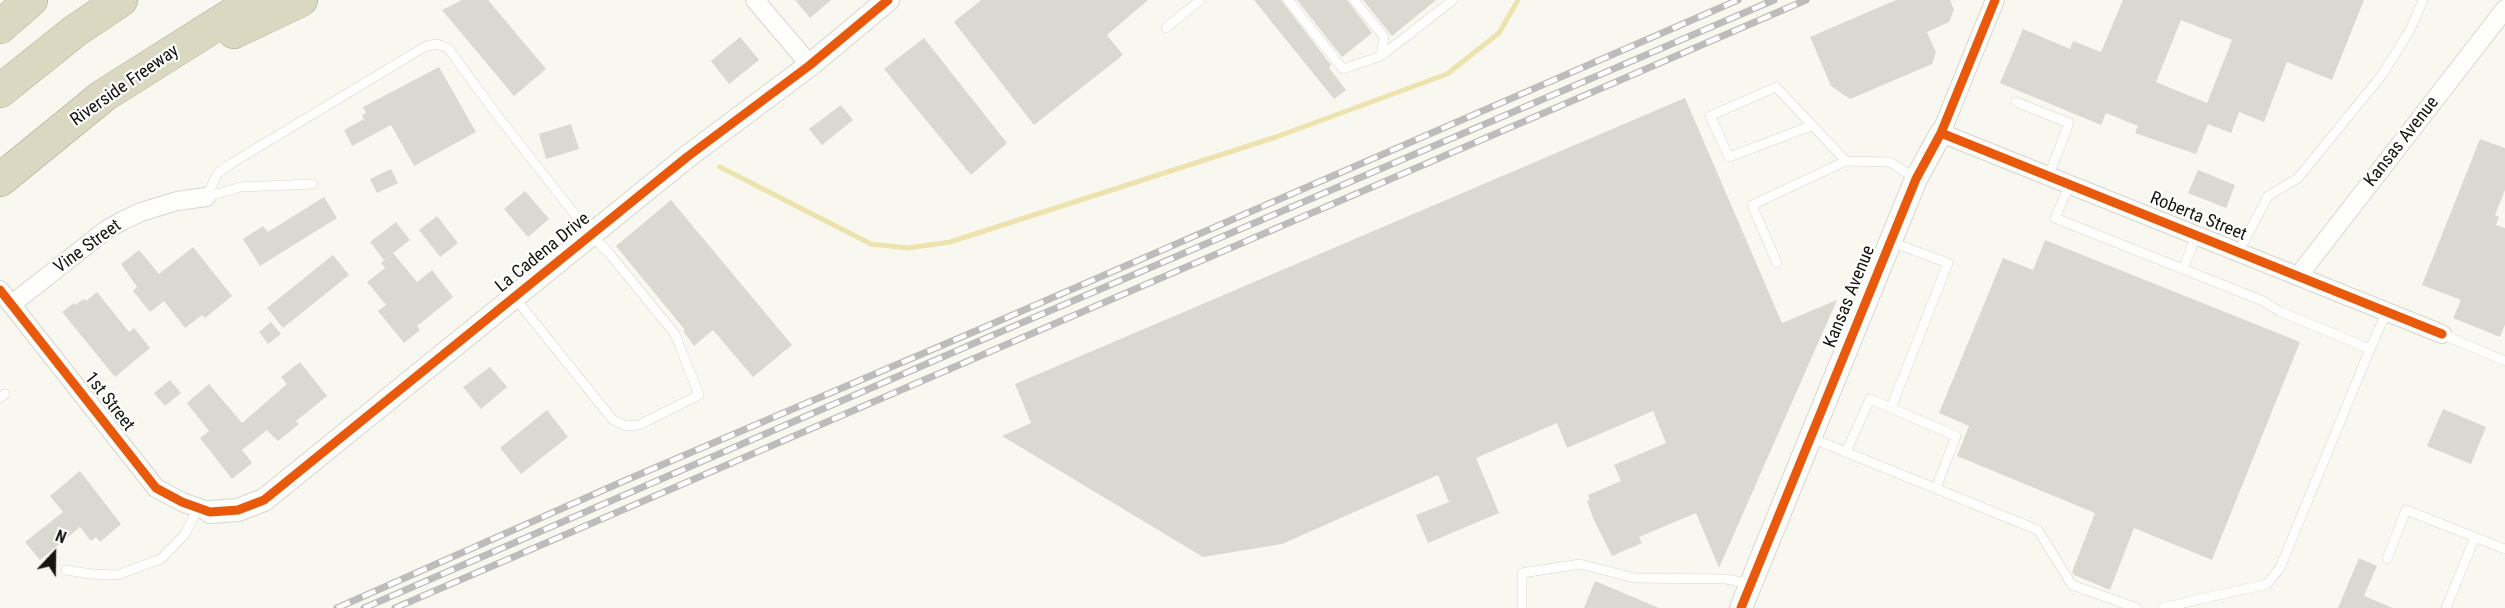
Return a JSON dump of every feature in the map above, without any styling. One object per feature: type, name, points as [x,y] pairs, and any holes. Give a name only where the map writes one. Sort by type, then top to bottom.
[{"type":"highway","points":[[0,27],[31,0]]},
{"type":"highway","points":[[0,92],[75,31],[121,0]]},
{"type":"highway","name":"Riverside Freeway","points":[[0,180],[103,96],[255,0]]},
{"type":"highway","points":[[103,96],[301,0]]},
{"type":"street","points":[[755,0],[810,65]]},
{"type":"street","name":"La Cadena Drive","points":[[204,510],[238,510],[264,500],[687,158],[810,65],[888,0]]},
{"type":"street","name":"Kansas Avenue","points":[[1741,608],[1916,179],[1941,132],[1995,0]]},
{"type":"street","name":"Kansas Avenue","points":[[2299,275],[2505,9]]},
{"type":"street","name":"Roberta Street","points":[[1941,132],[2442,334]]},
{"type":"street","name":"Vine Street","points":[[6,297],[122,221],[177,201],[206,197]]},
{"type":"street","name":"1st Street","points":[[6,297],[156,488],[182,502],[204,510]]},
{"type":"lane","points":[[1166,28],[1200,0]]},
{"type":"lane","points":[[1288,0],[1343,69],[1382,56],[1453,0]]},
{"type":"lane","points":[[1354,0],[1384,37],[1382,56]]},
{"type":"lane","points":[[2240,251],[2268,196],[2298,178],[2382,75],[2410,30],[2423,0]]},
{"type":"lane","points":[[206,197],[218,173],[232,163],[426,46],[437,44],[448,48],[503,124],[591,235],[608,252],[675,334],[699,394],[639,425],[626,426],[613,420],[515,297]]},
{"type":"lane","points":[[1811,126],[1729,157],[1710,116],[1776,87],[1846,161]]},
{"type":"lane","points":[[2016,102],[2069,123],[2049,175]]},
{"type":"lane","points":[[1777,263],[1752,205],[1846,161],[1890,162],[1916,179]]},
{"type":"lane","points":[[206,197],[241,188],[313,184]]},
{"type":"lane","points":[[2070,184],[2055,218],[2263,301],[2279,311],[2370,349]]},
{"type":"lane","points":[[2183,269],[2198,234]]},
{"type":"lane","points":[[1890,242],[1948,263],[1891,408]]},
{"type":"lane","points":[[2162,608],[2267,584],[2280,568],[2387,311]]},
{"type":"lane","points":[[2442,334],[2505,361]]},
{"type":"lane","points":[[1846,452],[1869,399],[1956,436],[1936,488]]},
{"type":"lane","points":[[1811,438],[2038,530],[2072,585],[2137,608]]},
{"type":"lane","points":[[66,570],[117,575],[161,559],[204,510]]},
{"type":"lane","points":[[2387,559],[2406,510],[2505,549]]},
{"type":"lane","points":[[2446,608],[2475,537]]},
{"type":"lane","points":[[1522,608],[1522,573],[1580,564],[1634,578],[1726,579],[1751,584]]},
{"type":"building","points":[[462,0],[488,0],[546,69],[514,96],[442,10]]},
{"type":"building","points":[[795,0],[831,0],[810,18]]},
{"type":"building","points":[[981,0],[1148,0],[1107,35],[1123,55],[1034,125],[954,22]]},
{"type":"building","points":[[1254,0],[1281,0],[1331,65],[1329,68],[1346,90],[1334,99]]},
{"type":"building","points":[[1297,0],[1347,0],[1372,33],[1342,57]]},
{"type":"building","points":[[1363,0],[1436,0],[1392,36]]},
{"type":"building","points":[[1896,0],[1950,0],[1954,10],[1949,22],[1927,32],[1936,52],[1932,64],[1850,99],[1831,86],[1810,37]]},
{"type":"building","points":[[2123,0],[2364,0],[2332,80],[2287,62],[2264,122],[2239,112],[2231,133],[2208,124],[2196,154],[2135,133],[2138,126],[2106,113],[2101,125],[2000,83],[2023,29],[2070,49],[2073,41],[2101,52]],"holes":[[[2181,20],[2232,40],[2207,103],[2156,82]]]},
{"type":"building","points":[[740,37],[759,60],[729,84],[711,61]]},
{"type":"building","points":[[924,38],[1007,143],[971,175],[884,69]]},
{"type":"building","points":[[439,67],[476,132],[414,166],[391,125],[352,146],[344,130],[364,119],[362,115],[366,113],[363,107]]},
{"type":"building","points":[[1685,98],[1782,323],[1837,300],[1719,568],[1696,513],[1639,537],[1642,543],[1612,556],[1593,518],[1587,501],[1590,500],[1588,495],[1621,481],[1614,465],[1666,443],[1653,411],[1567,448],[1557,423],[1476,458],[1499,513],[1428,543],[1416,515],[1449,502],[1438,475],[1282,544],[1203,557],[1002,436],[1031,423],[1015,384]]},
{"type":"building","points":[[841,105],[853,120],[822,145],[809,129]]},
{"type":"building","points":[[571,124],[579,149],[546,159],[539,134]]},
{"type":"building","points":[[2480,139],[2505,148],[2505,190],[2495,215],[2499,217],[2496,225],[2505,228],[2505,325],[2500,337],[2453,318],[2461,300],[2422,285]]},
{"type":"building","points":[[391,169],[398,183],[377,193],[370,179]]},
{"type":"building","points":[[2198,170],[2235,185],[2226,208],[2188,193]]},
{"type":"building","points":[[525,191],[549,219],[528,237],[504,209]]},
{"type":"building","points":[[324,197],[337,218],[260,266],[243,239],[263,226],[268,232]]},
{"type":"building","points":[[671,200],[792,345],[753,377],[713,330],[694,346],[683,331],[685,330],[616,246]]},
{"type":"building","points":[[437,216],[458,243],[440,257],[419,230]]},
{"type":"building","points":[[396,222],[410,240],[384,260],[370,242]]},
{"type":"building","points":[[2045,240],[2300,342],[2212,560],[2134,528],[2110,590],[2074,575],[2072,572],[2095,513],[1957,456],[1969,426],[1939,413],[2003,258],[2033,270]]},
{"type":"building","points":[[193,247],[232,296],[205,318],[202,315],[185,328],[164,301],[150,312],[133,291],[137,287],[121,264],[139,250],[159,274]]},
{"type":"building","points":[[393,253],[417,282],[432,270],[453,297],[417,326],[420,330],[404,343],[378,311],[386,305],[367,282],[385,268],[381,263]]},
{"type":"building","points":[[333,255],[349,275],[283,328],[267,308]]},
{"type":"building","points":[[97,292],[129,332],[134,328],[150,348],[115,377],[62,312],[74,303],[75,305],[84,299],[86,301]]},
{"type":"building","points":[[271,322],[281,334],[268,344],[259,332]]},
{"type":"building","points":[[300,362],[327,396],[296,421],[299,424],[278,441],[267,430],[242,450],[252,463],[232,479],[200,438],[209,431],[187,403],[209,384],[242,423],[287,384],[281,377]]},
{"type":"building","points":[[490,367],[507,387],[481,409],[463,387]]},
{"type":"building","points":[[170,380],[181,393],[165,406],[154,393]]},
{"type":"building","points":[[2443,409],[2486,427],[2471,464],[2427,446]]},
{"type":"building","points":[[547,410],[568,437],[521,474],[500,448]]},
{"type":"building","points":[[80,471],[121,524],[100,542],[96,537],[91,541],[80,527],[40,560],[25,542],[63,512],[50,496]]},
{"type":"building","points":[[2359,558],[2377,566],[2364,596],[2393,608],[2338,608]]},
{"type":"building","points":[[1595,581],[1659,608],[1584,608]]},
{"type":"waterway","points":[[720,167],[871,244],[908,248],[950,242],[1276,137],[1447,74],[1499,33],[1518,0]]},
{"type":"railway","points":[[337,608],[624,481],[1738,0]]},
{"type":"railway","points":[[364,608],[1774,0]]},
{"type":"railway","points":[[395,608],[1806,0]]},
{"type":"cycle path","points":[[0,290],[156,488],[182,502],[210,512],[238,510],[264,500],[687,157],[810,65],[888,0]]},
{"type":"cycle path","points":[[1741,608],[1916,179],[1941,133],[1995,0]]},
{"type":"cycle path","points":[[1941,133],[2442,334]]}]
